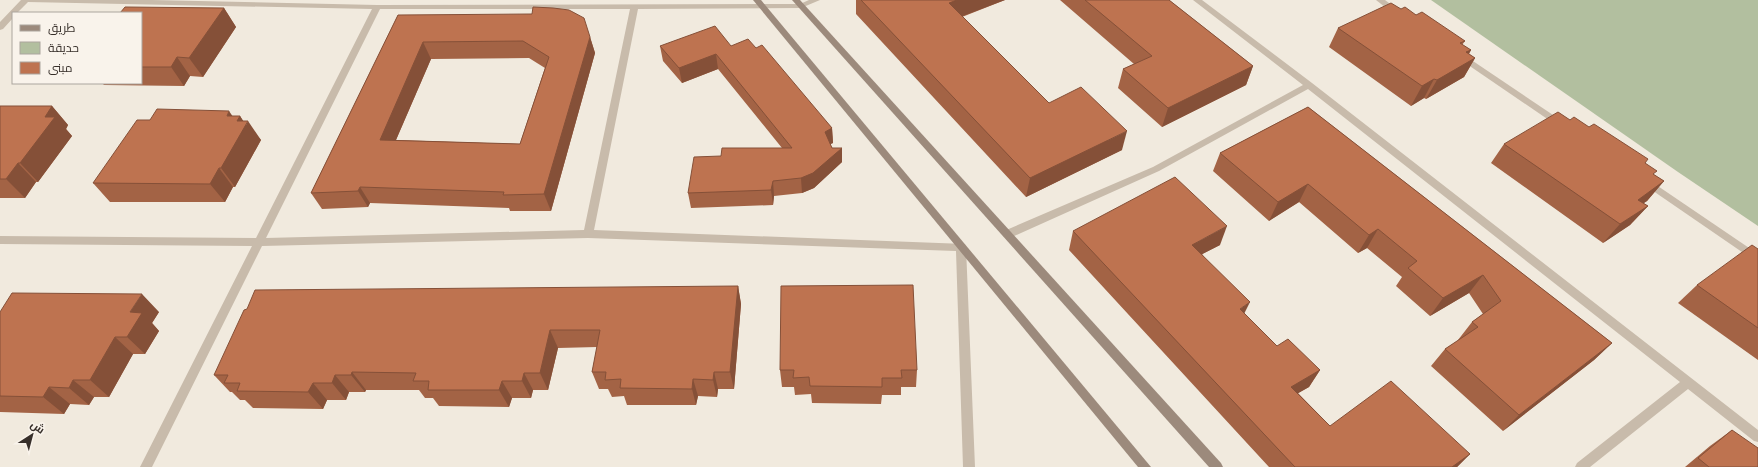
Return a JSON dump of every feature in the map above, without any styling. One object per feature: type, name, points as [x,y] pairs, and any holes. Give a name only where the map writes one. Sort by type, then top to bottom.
[{"type":"street","points":[[14,12],[25,0]]},
{"type":"street","points":[[30,0],[377,7],[635,6],[798,3],[816,0]]},
{"type":"street","points":[[1197,0],[1309,85],[1758,437]]},
{"type":"street","points":[[1380,0],[1406,18]]},
{"type":"street","points":[[760,3],[1145,467]]},
{"type":"street","points":[[798,3],[1217,467]]},
{"type":"street","points":[[588,234],[635,6]]},
{"type":"street","points":[[146,467],[377,7]]},
{"type":"street","points":[[0,27],[12,14]]},
{"type":"street","points":[[1452,49],[1569,130]]},
{"type":"street","points":[[1008,234],[1156,169],[1309,85]]},
{"type":"street","points":[[1641,179],[1758,259]]},
{"type":"street","points":[[0,240],[259,242],[588,234],[961,247]]},
{"type":"street","points":[[961,247],[969,467]]},
{"type":"street","points":[[1581,467],[1688,382]]},
{"type":"green space","points":[[1431,0],[1758,0],[1758,226],[1678,172]]},
{"type":"building","points":[[861,0],[957,0],[949,3],[1049,103],[1081,87],[1127,131],[1030,178]]},
{"type":"building","points":[[1085,0],[1169,0],[1253,66],[1168,108],[1123,69],[1152,56]]},
{"type":"building","points":[[1391,3],[1401,9],[1405,7],[1416,15],[1422,12],[1465,41],[1460,43],[1471,50],[1466,52],[1475,58],[1437,80],[1434,79],[1422,86],[1338,28]]},
{"type":"building","points":[[125,7],[224,8],[189,58],[177,57],[171,67],[142,67],[142,12],[121,12]]},
{"type":"building","points":[[533,7],[569,10],[584,18],[590,37],[544,194],[503,195],[504,192],[360,187],[358,191],[311,193],[398,15],[532,14]],"holes":[[[523,41],[549,57],[520,144],[380,140],[423,42]]]},
{"type":"building","points":[[715,26],[731,46],[748,39],[756,48],[762,45],[832,128],[825,132],[832,148],[842,148],[813,173],[801,178],[773,181],[771,190],[688,193],[694,157],[721,156],[722,148],[792,148],[716,54],[679,68],[660,46]]},
{"type":"building","points":[[0,106],[52,106],[45,117],[55,117],[6,179],[0,179]]},
{"type":"building","points":[[1308,107],[1612,343],[1519,415],[1445,349],[1478,327],[1472,322],[1501,301],[1483,275],[1443,298],[1408,268],[1417,261],[1378,229],[1369,235],[1308,184],[1278,202],[1220,153]]},
{"type":"building","points":[[157,109],[229,111],[227,116],[240,116],[237,121],[248,121],[210,184],[93,183],[137,120],[150,120]]},
{"type":"building","points":[[1558,112],[1570,120],[1574,117],[1589,127],[1594,124],[1648,159],[1645,163],[1657,171],[1653,174],[1664,181],[1638,200],[1648,206],[1620,224],[1504,144]]},
{"type":"building","points":[[1175,177],[1227,226],[1192,245],[1250,302],[1240,309],[1277,346],[1288,339],[1320,370],[1291,387],[1330,426],[1391,381],[1470,454],[1452,467],[1295,467],[1073,231]]},
{"type":"building","points":[[1752,245],[1758,249],[1758,328],[1697,285]]},
{"type":"building","points":[[913,285],[917,370],[901,370],[902,378],[882,378],[882,387],[810,386],[809,377],[793,378],[794,370],[780,370],[781,286]]},
{"type":"building","points":[[738,286],[730,372],[714,372],[713,380],[693,379],[692,389],[620,388],[621,379],[605,380],[606,372],[592,372],[600,330],[550,330],[540,373],[524,373],[522,381],[502,381],[499,390],[428,390],[429,381],[413,381],[416,373],[352,372],[351,375],[335,375],[332,383],[313,383],[308,392],[237,391],[240,383],[224,383],[228,375],[214,375],[244,310],[247,309],[255,290]]},
{"type":"building","points":[[12,293],[142,294],[130,312],[142,313],[127,337],[115,337],[90,380],[73,380],[69,388],[49,387],[43,397],[0,396],[0,312]]},
{"type":"building","points":[[1732,430],[1758,448],[1758,467],[1709,467],[1698,458]]}]
